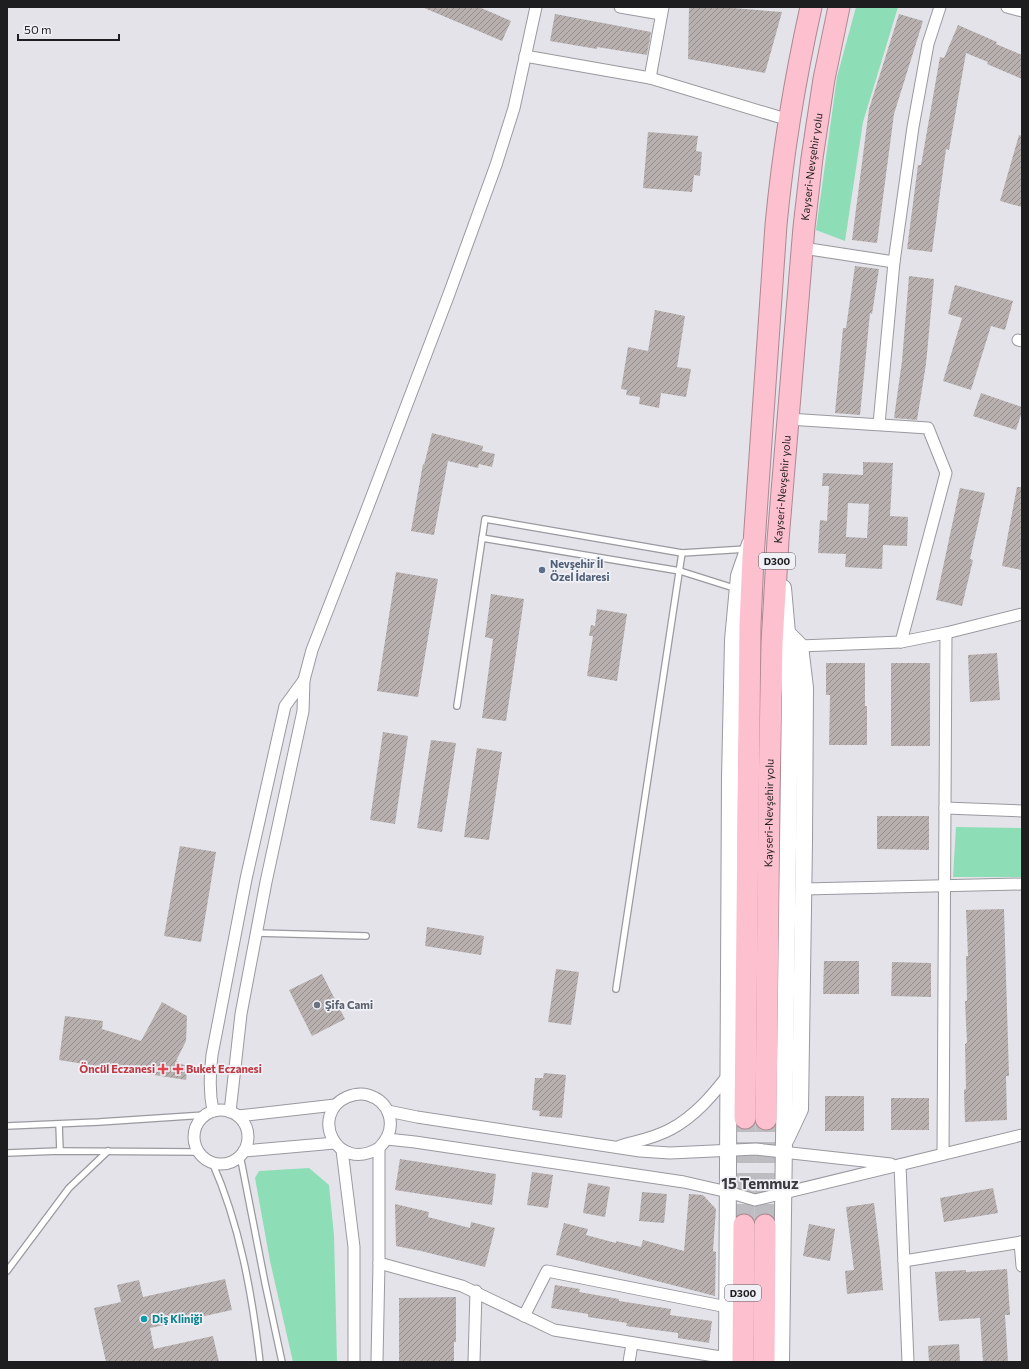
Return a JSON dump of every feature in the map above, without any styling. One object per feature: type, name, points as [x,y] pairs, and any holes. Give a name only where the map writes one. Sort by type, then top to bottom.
[{"type":"highway","name":"Kayseri-Nevşehir yolu","points":[[745,1118],[751,542],[776,225],[782,169],[789,120],[811,7]]},
{"type":"highway","name":"Kayseri-Nevşehir yolu","points":[[766,1119],[772,643],[778,540],[812,158],[824,79],[839,7]]},
{"type":"highway","name":"D300","points":[[732,1361],[744,1225]]},
{"type":"highway","name":"D300","points":[[764,1225],[764,1362]]},
{"type":"street","points":[[234,1114],[241,1014],[266,882],[303,711],[304,680],[312,650],[370,502],[496,165],[514,108],[524,56],[536,7]]},
{"type":"street","points":[[620,7],[662,10],[650,78]]},
{"type":"street","points":[[879,424],[894,262],[913,127],[928,44],[940,7]]},
{"type":"street","points":[[1007,7],[1022,11]]},
{"type":"street","points":[[524,56],[650,78],[789,120]]},
{"type":"street","points":[[803,248],[894,262]]},
{"type":"street","points":[[788,419],[928,428],[946,473],[901,642]]},
{"type":"street","points":[[778,540],[787,633],[790,697],[781,1362]]},
{"type":"street","points":[[379,1264],[448,1281],[476,1291],[554,1330],[732,1361],[727,1307],[730,780],[733,640],[739,576],[751,542]]},
{"type":"street","points":[[800,646],[901,642],[946,633],[1022,614]]},
{"type":"street","points":[[783,1148],[800,1109],[804,889],[805,688],[800,646],[787,633]]},
{"type":"street","points":[[943,1154],[946,633]]},
{"type":"street","points":[[209,1113],[209,1079],[212,1055],[246,878],[284,706],[304,680]]},
{"type":"street","points":[[944,808],[1022,811]]},
{"type":"street","points":[[804,889],[1022,884]]},
{"type":"street","points":[[614,1148],[670,1130],[690,1117],[706,1103],[729,1074]]},
{"type":"street","points":[[353,1094],[373,1096],[382,1102],[388,1111],[391,1125],[387,1139],[379,1148],[371,1153],[361,1155],[351,1154],[339,1146],[330,1134],[329,1124],[331,1114],[336,1105],[343,1098],[353,1094]]},
{"type":"street","points":[[234,1114],[336,1105]]},
{"type":"street","points":[[222,1110],[234,1114],[243,1122],[248,1136],[247,1144],[242,1153],[234,1160],[227,1163],[212,1162],[204,1158],[198,1152],[195,1145],[195,1128],[199,1121],[209,1113],[222,1110]]},
{"type":"street","points":[[388,1111],[417,1117],[614,1148],[670,1153],[783,1148],[900,1165]]},
{"type":"street","points":[[387,1139],[684,1182],[755,1200],[1022,1135]]},
{"type":"street","points":[[242,1153],[339,1146]]},
{"type":"street","points":[[339,1146],[354,1248],[354,1362]]},
{"type":"street","points":[[377,1362],[379,1148]]},
{"type":"street","points":[[900,1165],[908,1362]]},
{"type":"street","points":[[904,1261],[1021,1242],[1022,1266]]},
{"type":"street","points":[[524,1316],[547,1271],[727,1307]]},
{"type":"street","points":[[474,1362],[476,1291]]},
{"type":"street","points":[[629,1362],[632,1344]]},
{"type":"lane","points":[[457,706],[485,519],[682,553],[751,542]]},
{"type":"lane","points":[[482,538],[680,571],[738,589]]},
{"type":"lane","points":[[616,989],[682,553]]},
{"type":"lane","points":[[256,933],[366,936]]},
{"type":"lane","points":[[7,1126],[59,1124],[209,1113]]},
{"type":"lane","points":[[59,1124],[60,1151]]},
{"type":"lane","points":[[7,1153],[60,1151],[198,1152]]},
{"type":"lane","points":[[7,1271],[69,1188],[108,1151]]},
{"type":"lane","points":[[242,1153],[265,1283],[282,1362]]},
{"type":"lane","points":[[212,1162],[220,1180],[238,1237],[260,1362]]},
{"type":"green space","points":[[856,7],[898,7],[863,122],[845,241],[816,230],[837,77]]},
{"type":"green space","points":[[956,827],[1022,828],[1022,877],[953,877]]},
{"type":"green space","points":[[309,1168],[329,1185],[334,1236],[337,1362],[293,1362],[270,1261],[255,1178],[259,1171]]},
{"type":"building","points":[[422,7],[479,7],[511,21],[502,41]]},
{"type":"building","points":[[689,7],[719,7],[782,12],[765,73],[688,59]]},
{"type":"building","points":[[555,14],[651,32],[647,55],[597,47],[597,49],[550,41]]},
{"type":"building","points":[[899,14],[923,21],[894,114],[877,243],[852,240],[869,109]]},
{"type":"building","points":[[958,25],[1022,55],[1022,79],[966,53],[949,150],[946,149],[932,252],[907,249],[918,165],[921,165],[940,57],[944,58]]},
{"type":"building","points":[[648,132],[698,136],[696,151],[702,152],[700,176],[694,175],[692,192],[643,188]]},
{"type":"building","points":[[1019,135],[1022,136],[1022,207],[1000,201]]},
{"type":"building","points":[[855,266],[879,269],[872,314],[870,313],[860,415],[835,413],[843,328],[846,328]]},
{"type":"building","points":[[909,276],[934,279],[926,364],[917,420],[894,418],[902,361]]},
{"type":"building","points":[[955,285],[1013,301],[1005,330],[991,326],[971,390],[943,381],[962,318],[948,314]]},
{"type":"building","points":[[655,310],[685,316],[677,367],[691,369],[686,397],[661,393],[659,408],[639,404],[640,397],[626,395],[627,390],[621,389],[628,347],[648,351]]},
{"type":"building","points":[[981,393],[1022,407],[1022,412],[1016,430],[973,416]]},
{"type":"building","points":[[432,433],[483,446],[482,451],[495,454],[492,467],[479,464],[478,468],[448,461],[434,535],[411,531],[423,464],[424,465]]},
{"type":"building","points":[[863,462],[893,463],[890,516],[908,517],[907,546],[883,545],[882,569],[845,567],[846,554],[818,553],[820,520],[827,521],[829,486],[822,486],[823,473],[863,475]],"holes":[[[848,503],[869,504],[867,538],[846,537]]]},
{"type":"building","points":[[1017,487],[1022,487],[1022,570],[1002,566]]},
{"type":"building","points":[[960,488],[985,493],[970,559],[973,560],[962,606],[936,600]]},
{"type":"building","points":[[396,572],[438,579],[418,697],[377,691]]},
{"type":"building","points":[[491,594],[524,599],[506,721],[482,718],[493,639],[485,637]]},
{"type":"building","points":[[597,609],[627,614],[617,681],[587,676],[593,636],[589,636],[591,625],[595,626]]},
{"type":"building","points":[[997,653],[1000,700],[970,702],[968,655]]},
{"type":"building","points":[[826,663],[865,663],[867,745],[829,745],[830,695],[826,695]]},
{"type":"building","points":[[891,663],[930,663],[930,746],[891,746]]},
{"type":"building","points":[[383,732],[408,736],[395,824],[370,820]]},
{"type":"building","points":[[431,740],[456,743],[442,832],[417,828]]},
{"type":"building","points":[[477,748],[502,752],[489,840],[464,837]]},
{"type":"building","points":[[877,816],[929,816],[929,850],[877,849]]},
{"type":"building","points":[[180,846],[216,852],[201,942],[164,936]]},
{"type":"building","points":[[1004,909],[1009,1076],[1006,1076],[1007,1120],[965,1122],[965,1044],[967,1043],[965,1001],[967,1001],[966,956],[968,956],[966,910]]},
{"type":"building","points":[[427,927],[484,936],[481,955],[425,946]]},
{"type":"building","points":[[824,961],[859,961],[859,994],[823,994]]},
{"type":"building","points":[[892,962],[931,963],[931,997],[891,996]]},
{"type":"building","points":[[556,969],[579,972],[571,1025],[548,1022]]},
{"type":"building","name":"Şifa Cami","points":[[322,974],[345,1019],[312,1036],[289,990]]},
{"type":"building","points":[[162,1002],[187,1016],[186,1041],[176,1061],[188,1067],[186,1080],[59,1060],[65,1016],[103,1021],[102,1029],[141,1041]]},
{"type":"building","points":[[544,1073],[566,1075],[562,1118],[539,1116],[540,1111],[532,1110],[535,1078],[543,1078]]},
{"type":"building","points":[[825,1096],[864,1096],[864,1131],[825,1131]]},
{"type":"building","points":[[891,1098],[929,1098],[929,1130],[891,1130]]},
{"type":"building","points":[[400,1159],[496,1174],[492,1205],[395,1190]]},
{"type":"building","points":[[532,1172],[553,1175],[548,1208],[527,1205]]},
{"type":"building","points":[[588,1183],[610,1187],[605,1217],[583,1213]]},
{"type":"building","points":[[993,1188],[998,1213],[944,1222],[940,1198]]},
{"type":"building","points":[[642,1192],[667,1194],[664,1223],[639,1221]]},
{"type":"building","points":[[689,1194],[703,1195],[716,1209],[713,1251],[716,1252],[715,1296],[556,1255],[564,1223],[588,1229],[586,1235],[616,1243],[616,1241],[641,1247],[643,1240],[684,1251]]},
{"type":"building","points":[[874,1203],[883,1290],[847,1294],[845,1271],[854,1270],[846,1207]]},
{"type":"building","points":[[395,1204],[429,1212],[428,1217],[470,1228],[471,1222],[495,1228],[485,1267],[396,1246]]},
{"type":"building","points":[[809,1224],[835,1229],[830,1261],[803,1256]]},
{"type":"building","points":[[1007,1269],[1010,1315],[1005,1315],[1008,1362],[983,1362],[980,1318],[939,1321],[935,1272],[966,1270],[966,1272]]},
{"type":"building","name":"Diş Kliniği","points":[[225,1279],[232,1310],[150,1328],[154,1349],[213,1336],[219,1362],[106,1362],[94,1308],[121,1302],[117,1285],[139,1280],[143,1297]]},
{"type":"building","points":[[555,1285],[580,1289],[579,1292],[619,1299],[619,1301],[671,1309],[670,1315],[712,1321],[709,1343],[678,1338],[678,1333],[626,1326],[627,1323],[588,1317],[588,1314],[551,1308]]},
{"type":"building","points":[[456,1297],[456,1342],[454,1342],[454,1362],[399,1362],[399,1298]]},
{"type":"building","points":[[959,1344],[960,1362],[929,1362],[928,1346]]},
{"type":"tunnel","points":[[744,1225],[745,1118]]},
{"type":"tunnel","points":[[765,1225],[766,1119]]},
{"type":"place","name":"Nevşehir İl Özel İdaresi","points":[[542,570]]},
{"type":"place","name":"Şifa Cami","points":[[317,1005]]},
{"type":"place","name":"Öncül Eczanesi","points":[[163,1069]]},
{"type":"place","name":"Buket Eczanesi","points":[[178,1069]]},
{"type":"place","name":"Diş Kliniği","points":[[144,1319]]},
{"type":"district","name":"15 Temmuz","points":[[760,1184]]}]
